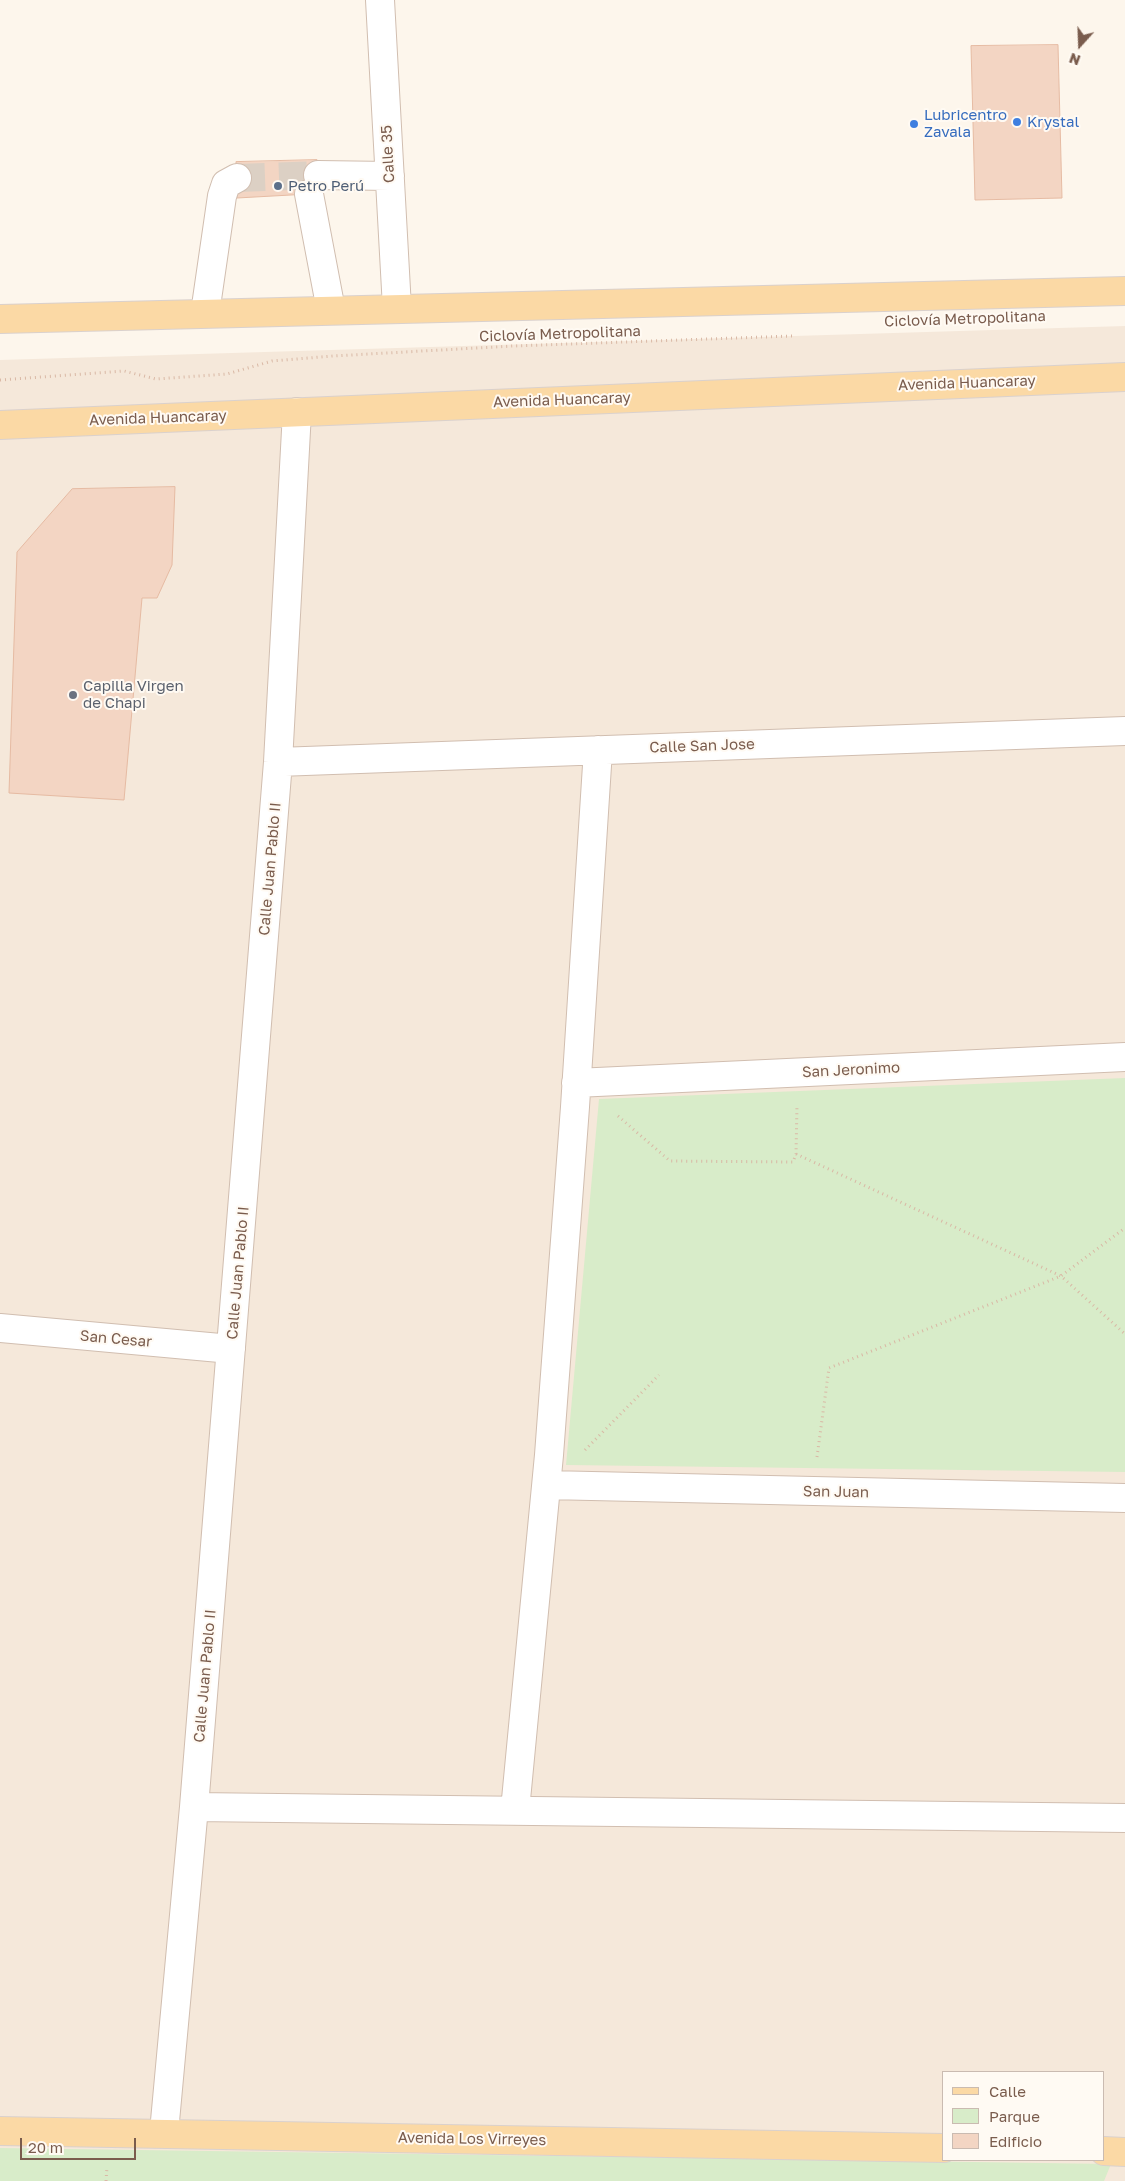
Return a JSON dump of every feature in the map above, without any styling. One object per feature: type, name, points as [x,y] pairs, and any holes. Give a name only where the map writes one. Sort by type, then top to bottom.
[{"type":"main road","points":[[0,318],[1125,291]]},
{"type":"main road","name":"Avenida Huancaray","points":[[0,424],[1125,377]]},
{"type":"main road","name":"Avenida Los Virreyes","points":[[0,2131],[164,2132],[942,2148]]},
{"type":"main road","points":[[1105,2151],[1125,2152]]},
{"type":"street","name":"Calle 35","points":[[380,0],[397,308]]},
{"type":"street","points":[[331,310],[313,185],[390,176]]},
{"type":"street","points":[[205,313],[222,196],[226,184],[237,178]]},
{"type":"street","name":"Calle Juan Pablo II","points":[[164,2132],[194,1807],[278,762],[297,412]]},
{"type":"street","name":"Calle San Jose","points":[[278,762],[1125,731]]},
{"type":"street","points":[[515,1810],[546,1485],[576,1083],[598,750]]},
{"type":"street","name":"San Jeronimo","points":[[576,1083],[1125,1057]]},
{"type":"street","name":"San Cesar","points":[[0,1328],[232,1349]]},
{"type":"street","name":"San Juan","points":[[546,1485],[1125,1498]]},
{"type":"street","points":[[194,1807],[1125,1818]]},
{"type":"path","name":"Ciclovía Metropolitana","points":[[0,380],[124,371],[156,379],[226,374],[272,361],[295,359],[514,346],[800,336]]},
{"type":"path","points":[[613,1112],[670,1161],[793,1162],[796,1154],[798,1099]]},
{"type":"path","points":[[796,1154],[1061,1276],[1125,1334]]},
{"type":"path","points":[[826,1459],[816,1459],[829,1368],[1061,1276],[1125,1228]]},
{"type":"path","points":[[579,1456],[659,1375]]},
{"type":"shaded area","points":[[1125,326],[1125,2181],[0,2181],[0,360]]},
{"type":"green space","points":[[1125,1078],[1125,1472],[566,1465],[599,1099]]},
{"type":"green space","points":[[0,2148],[1111,2164],[1104,2181],[0,2181]]},
{"type":"building","name":"Krystal","points":[[1058,45],[1062,198],[975,200],[971,46]]},
{"type":"building","name":"Petro Perú","points":[[317,160],[318,175],[309,194],[237,198],[236,162]]},
{"type":"building","name":"Capilla Virgen de Chapi","points":[[175,487],[172,565],[157,598],[142,598],[124,800],[9,793],[17,552],[72,489]]},
{"type":"tunnel","points":[[237,178],[318,175]]},
{"type":"place","name":"Krystal","points":[[1017,122]]},
{"type":"place","name":"Lubricentro Zavala","points":[[914,124]]},
{"type":"place","name":"Petro Perú","points":[[278,186]]},
{"type":"place","name":"Capilla Virgen de Chapi","points":[[73,695]]}]
